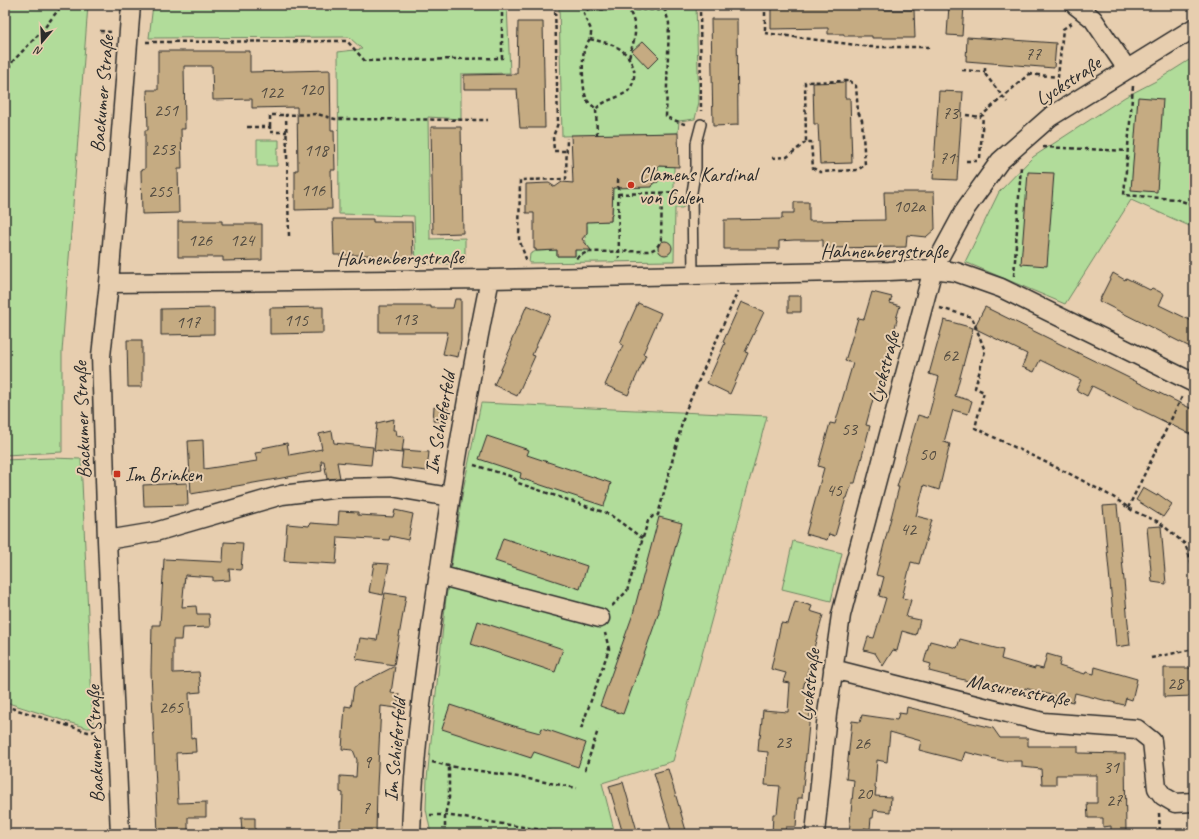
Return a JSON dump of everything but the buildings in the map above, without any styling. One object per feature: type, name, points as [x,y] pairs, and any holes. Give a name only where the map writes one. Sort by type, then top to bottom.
[{"type":"street","name":"Backumer Straße","points":[[120,834],[107,540],[101,356],[109,283],[132,5]]},
{"type":"street","points":[[1081,10],[1094,19],[1127,69]]},
{"type":"street","name":"Lyckstraße","points":[[814,834],[833,669],[841,615],[933,269],[966,208],[1000,161],[1050,117],[1194,28]]},
{"type":"street","name":"Hahnenbergstraße","points":[[109,283],[490,279],[933,269],[956,272],[1013,294],[1192,382]]},
{"type":"street","name":"Im Schieferfeld","points":[[411,834],[420,706],[438,575],[471,370],[490,279]]},
{"type":"street","points":[[107,540],[155,532],[282,495],[333,489],[391,487],[450,497]]},
{"type":"street","points":[[438,575],[600,618]]},
{"type":"street","name":"Masurenstraße","points":[[833,669],[1043,722],[1137,729],[1152,742],[1157,788],[1163,796],[1175,803],[1194,802]]},
{"type":"lane","points":[[693,275],[692,192],[696,168],[696,143],[700,127]]},
{"type":"path","points":[[5,75],[13,61],[42,31],[62,5]]},
{"type":"path","points":[[142,42],[347,41],[365,61],[502,58],[502,5]]},
{"type":"path","points":[[554,5],[558,123],[553,137],[554,151],[566,151]]},
{"type":"path","points":[[597,135],[596,109],[587,99],[584,89],[584,51],[586,44],[590,40],[591,30],[584,19],[586,11],[588,9],[665,10],[669,23],[666,117],[700,127],[700,5]]},
{"type":"path","points":[[765,5],[765,33],[871,47],[930,47]]},
{"type":"path","points":[[629,10],[633,17],[636,32],[629,57]]},
{"type":"path","points":[[966,115],[980,117],[1029,73],[1058,77],[1063,30],[1081,10]]},
{"type":"path","points":[[590,40],[612,45],[624,52],[629,57],[635,72],[631,87],[627,92],[605,101],[596,109]]},
{"type":"path","points":[[985,67],[985,74],[1007,102]]},
{"type":"path","points":[[1127,69],[1134,82],[1124,195],[1175,199],[1194,205]]},
{"type":"path","points":[[962,70],[985,72]]},
{"type":"path","points":[[772,158],[787,157],[806,142],[811,142],[813,168],[820,172],[857,170],[864,166],[862,120],[858,112],[856,86],[849,81],[805,82],[806,142]]},
{"type":"path","points":[[287,132],[270,132],[270,115],[317,114],[335,119],[488,120]]},
{"type":"path","points":[[966,161],[980,161],[983,114]]},
{"type":"path","points":[[286,115],[289,236]]},
{"type":"path","points":[[247,127],[270,127]]},
{"type":"path","points":[[533,259],[526,259],[519,239],[520,180],[566,179],[566,138]]},
{"type":"path","points":[[1013,294],[1021,169],[1018,145],[1128,152]]},
{"type":"path","points":[[618,179],[619,264]]},
{"type":"path","points":[[618,194],[692,192]]},
{"type":"path","points":[[571,259],[578,258],[586,252],[648,251],[658,247],[660,240],[662,193]]},
{"type":"path","points":[[600,618],[627,591],[648,521],[653,516],[658,515],[685,412],[746,274]]},
{"type":"path","points":[[924,303],[972,317],[985,351],[975,388],[984,392],[975,428],[1072,475],[1113,496],[1128,508],[1159,522],[1185,544],[1194,569]]},
{"type":"path","points":[[1128,508],[1192,382]]},
{"type":"path","points":[[456,460],[513,477],[518,483],[609,514],[642,538]]},
{"type":"path","points":[[1151,658],[1194,649]]},
{"type":"path","points":[[581,729],[609,650]]},
{"type":"path","points":[[5,706],[88,732],[116,730]]},
{"type":"path","points":[[585,770],[598,730]]},
{"type":"path","points":[[416,758],[448,766],[577,788]]},
{"type":"path","points":[[445,834],[445,815],[448,798],[448,766]]},
{"type":"path","points":[[412,815],[445,815],[568,834]]},
{"type":"green space","points":[[5,5],[88,5],[62,352],[62,452],[5,455]]},
{"type":"green space","points":[[153,5],[507,5],[510,73],[461,74],[461,119],[428,117],[430,239],[465,238],[465,264],[416,264],[414,216],[339,214],[338,52],[362,49],[349,37],[149,38]]},
{"type":"green space","points":[[559,5],[696,5],[699,102],[695,119],[679,121],[678,133],[562,136]]},
{"type":"green space","points":[[1194,57],[1194,228],[1131,200],[1065,304],[965,262],[999,192],[1033,157],[1125,97],[1156,81]]},
{"type":"green space","points":[[257,140],[279,140],[279,148],[277,148],[277,166],[257,166]]},
{"type":"green space","points":[[658,166],[674,166],[674,198],[683,198],[685,206],[682,208],[675,208],[674,261],[529,263],[530,254],[536,251],[557,250],[557,256],[575,256],[575,250],[587,249],[585,235],[587,233],[587,226],[585,222],[611,221],[613,206],[610,205],[613,183]]},
{"type":"green space","points":[[481,403],[767,416],[673,761],[602,783],[615,834],[431,834],[426,809],[427,779],[446,598],[463,490]]},
{"type":"green space","points":[[51,458],[81,459],[93,725],[91,728],[5,702],[5,460]]},
{"type":"green space","points":[[793,541],[842,553],[831,601],[782,589]]},
{"type":"place","name":"Clamens Kardinal von Galen","points":[[631,185]]},
{"type":"place","name":"Im Brinken","points":[[117,474]]}]
